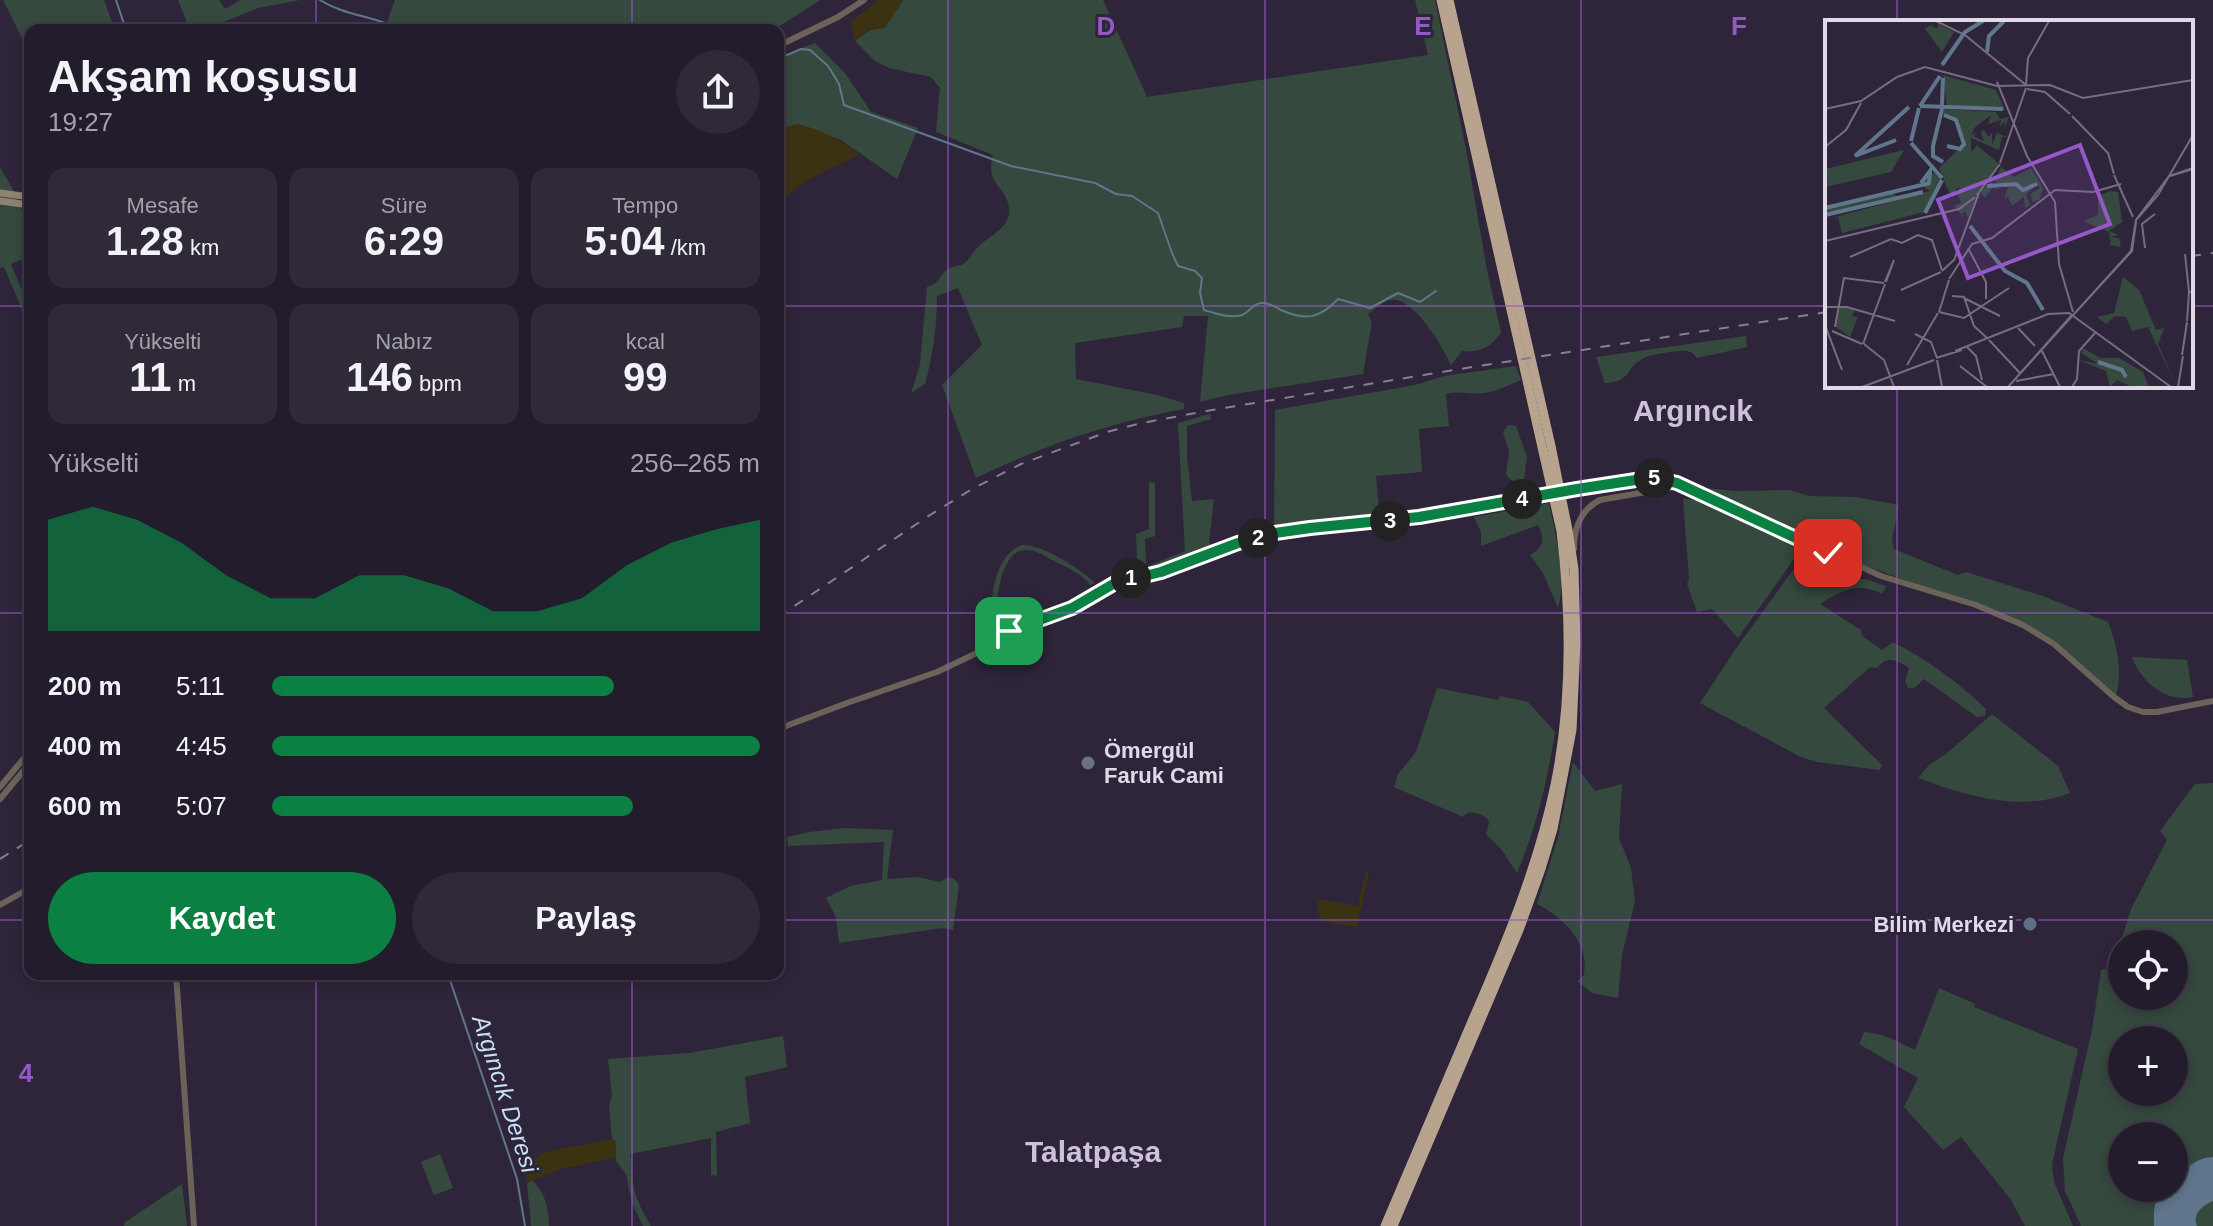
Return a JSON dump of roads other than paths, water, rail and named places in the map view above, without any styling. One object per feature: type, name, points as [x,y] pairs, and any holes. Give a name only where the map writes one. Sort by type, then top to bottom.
[{"type":"highway","points":[[1441,0],[1522,336]]},
{"type":"highway","points":[[1393,1226],[1519,930],[1541,869],[1553,829],[1572,730],[1576,643],[1574,569],[1568,530],[1531,377],[1449,0]]},
{"type":"highway","points":[[1385,1226],[1512,927],[1534,867],[1555,783],[1564,729],[1568,598],[1561,531],[1531,377]]},
{"type":"main road","points":[[0,193],[24,196]]},
{"type":"main road","points":[[0,201],[24,204]]},
{"type":"street","points":[[784,43],[838,17],[864,0]]},
{"type":"street","points":[[784,727],[937,672],[979,652],[1009,631],[1072,608],[1115,583],[1161,572],[1238,543],[1299,529],[1402,520],[1653,478],[1682,485],[1881,576],[1976,605],[2023,625],[2054,644],[2114,697],[2134,709],[2157,712],[2213,701]]},
{"type":"street","points":[[1574,569],[1575,532],[1582,515],[1590,506],[1600,500],[1682,485]]},
{"type":"street","points":[[0,787],[24,758]]},
{"type":"street","points":[[0,799],[24,770]]},
{"type":"street","points":[[0,905],[24,891]]},
{"type":"street","points":[[176,980],[194,1226]]},
{"type":"water","points":[[2213,1157],[2213,1201],[2199,1210],[2197,1226],[2154,1226],[2156,1202],[2188,1202],[2188,1168],[2201,1159]]},
{"type":"waterway","name":"Argıncık Deresi","points":[[116,0],[124,24]]},
{"type":"waterway","points":[[320,0],[387,24]]},
{"type":"waterway","points":[[784,56],[801,49],[810,50],[828,66],[839,84],[844,105],[1011,166],[1095,183],[1116,194],[1132,196],[1158,213],[1178,266],[1195,271],[1202,278],[1200,293],[1204,310],[1238,316],[1263,303],[1305,317],[1325,311],[1338,299],[1370,308],[1398,293],[1420,302],[1436,291]]},
{"type":"waterway","name":"Argıncık Deresi","points":[[450,980],[517,1179],[525,1226]]},
{"type":"railway","points":[[2193,256],[2213,253]]},
{"type":"railway","points":[[784,613],[972,489],[1021,464],[1107,432],[1212,410],[1825,312]]},
{"type":"railway","points":[[0,859],[24,844]]},
{"type":"place","name":"Ömergül Faruk Cami","points":[[1088,763]]},
{"type":"place","name":"Bilim Merkezi","points":[[2030,924]]},
{"type":"district","name":"Argıncık","points":[[1693,411]]},
{"type":"district","name":"Talatpaşa","points":[[1093,1152]]}]
